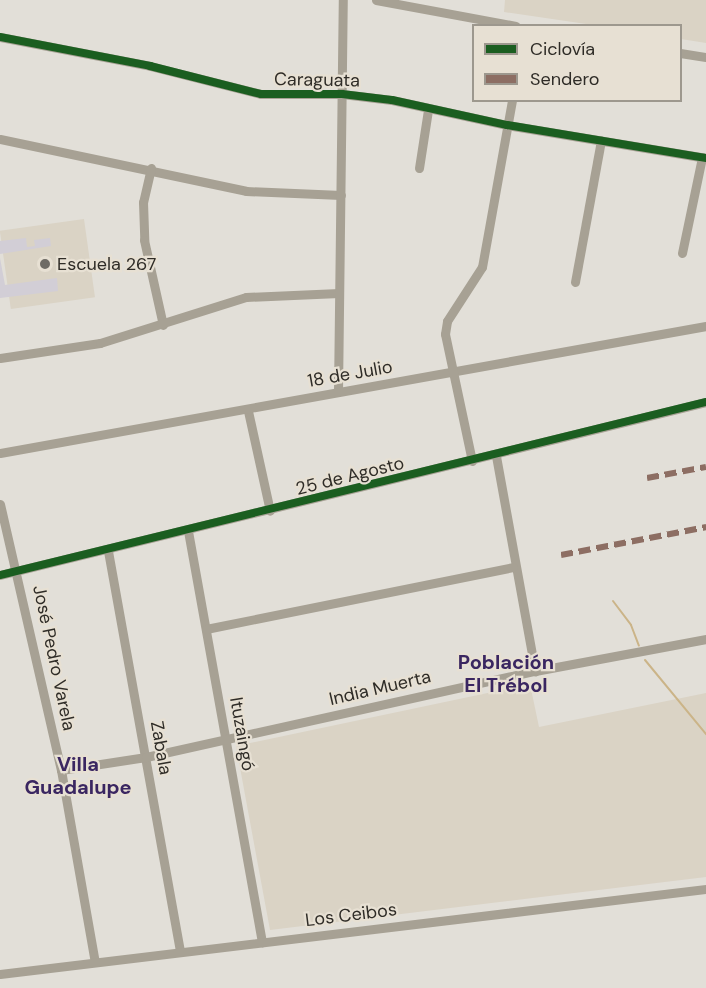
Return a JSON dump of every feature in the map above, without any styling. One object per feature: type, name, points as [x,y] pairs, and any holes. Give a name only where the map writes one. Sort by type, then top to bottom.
[{"type":"street","points":[[338,392],[343,0]]},
{"type":"street","points":[[376,0],[506,24]]},
{"type":"street","points":[[444,0],[444,12]]},
{"type":"street","name":"Caraguata","points":[[0,37],[150,66],[261,94],[342,94],[392,100],[428,110],[507,125],[704,158]]},
{"type":"street","points":[[682,53],[706,57]]},
{"type":"street","points":[[472,461],[451,372],[447,321],[482,267],[512,102]]},
{"type":"street","points":[[419,168],[428,110]]},
{"type":"street","points":[[0,139],[151,168],[246,191],[340,195]]},
{"type":"street","points":[[575,282],[601,140]]},
{"type":"street","points":[[682,253],[704,158]]},
{"type":"street","points":[[151,168],[143,202],[144,240],[163,325]]},
{"type":"street","points":[[0,358],[66,350],[163,325],[246,297],[339,293]]},
{"type":"street","name":"18 de Julio","points":[[0,453],[248,411],[338,392],[706,326]]},
{"type":"street","name":"25 de Agosto","points":[[0,575],[496,456],[706,402]]},
{"type":"street","points":[[248,411],[270,511]]},
{"type":"street","points":[[496,456],[513,567],[535,671]]},
{"type":"street","name":"José Pedro Varela","points":[[0,504],[61,770],[95,962]]},
{"type":"street","name":"Ituzaingó","points":[[188,531],[262,942]]},
{"type":"street","name":"Zabala","points":[[108,550],[180,952]]},
{"type":"street","points":[[206,629],[513,567]]},
{"type":"street","name":"India Muerta","points":[[61,770],[146,757],[535,671],[706,639]]},
{"type":"street","name":"Los Ceibos","points":[[0,974],[706,889]]},
{"type":"shaded area","points":[[505,0],[706,0],[706,43],[682,39],[682,24],[586,24],[504,12]]},
{"type":"shaded area","name":"Escuela 267","points":[[84,219],[95,297],[11,309],[0,231]]},
{"type":"shaded area","points":[[530,684],[539,727],[706,693],[706,877],[270,930],[236,746]]},
{"type":"building","points":[[26,238],[27,247],[35,246],[34,240],[50,238],[51,246],[0,254],[0,241]]},
{"type":"building","points":[[0,258],[5,285],[57,278],[58,291],[0,298]]},
{"type":"waterway","points":[[613,601],[631,625],[639,646]]},
{"type":"waterway","points":[[645,660],[706,734]]},
{"type":"marked path","points":[[647,478],[706,467]]},
{"type":"marked path","points":[[561,555],[706,527]]},
{"type":"cycle path","points":[[0,37],[150,66],[261,94],[342,94],[392,100],[507,125],[706,158]]},
{"type":"cycle path","points":[[0,575],[706,402]]},
{"type":"place","name":"Escuela 267","points":[[45,264]]},
{"type":"district","name":"Población El Trébol","points":[[506,674]]},
{"type":"district","name":"Villa Guadalupe","points":[[78,776]]}]
